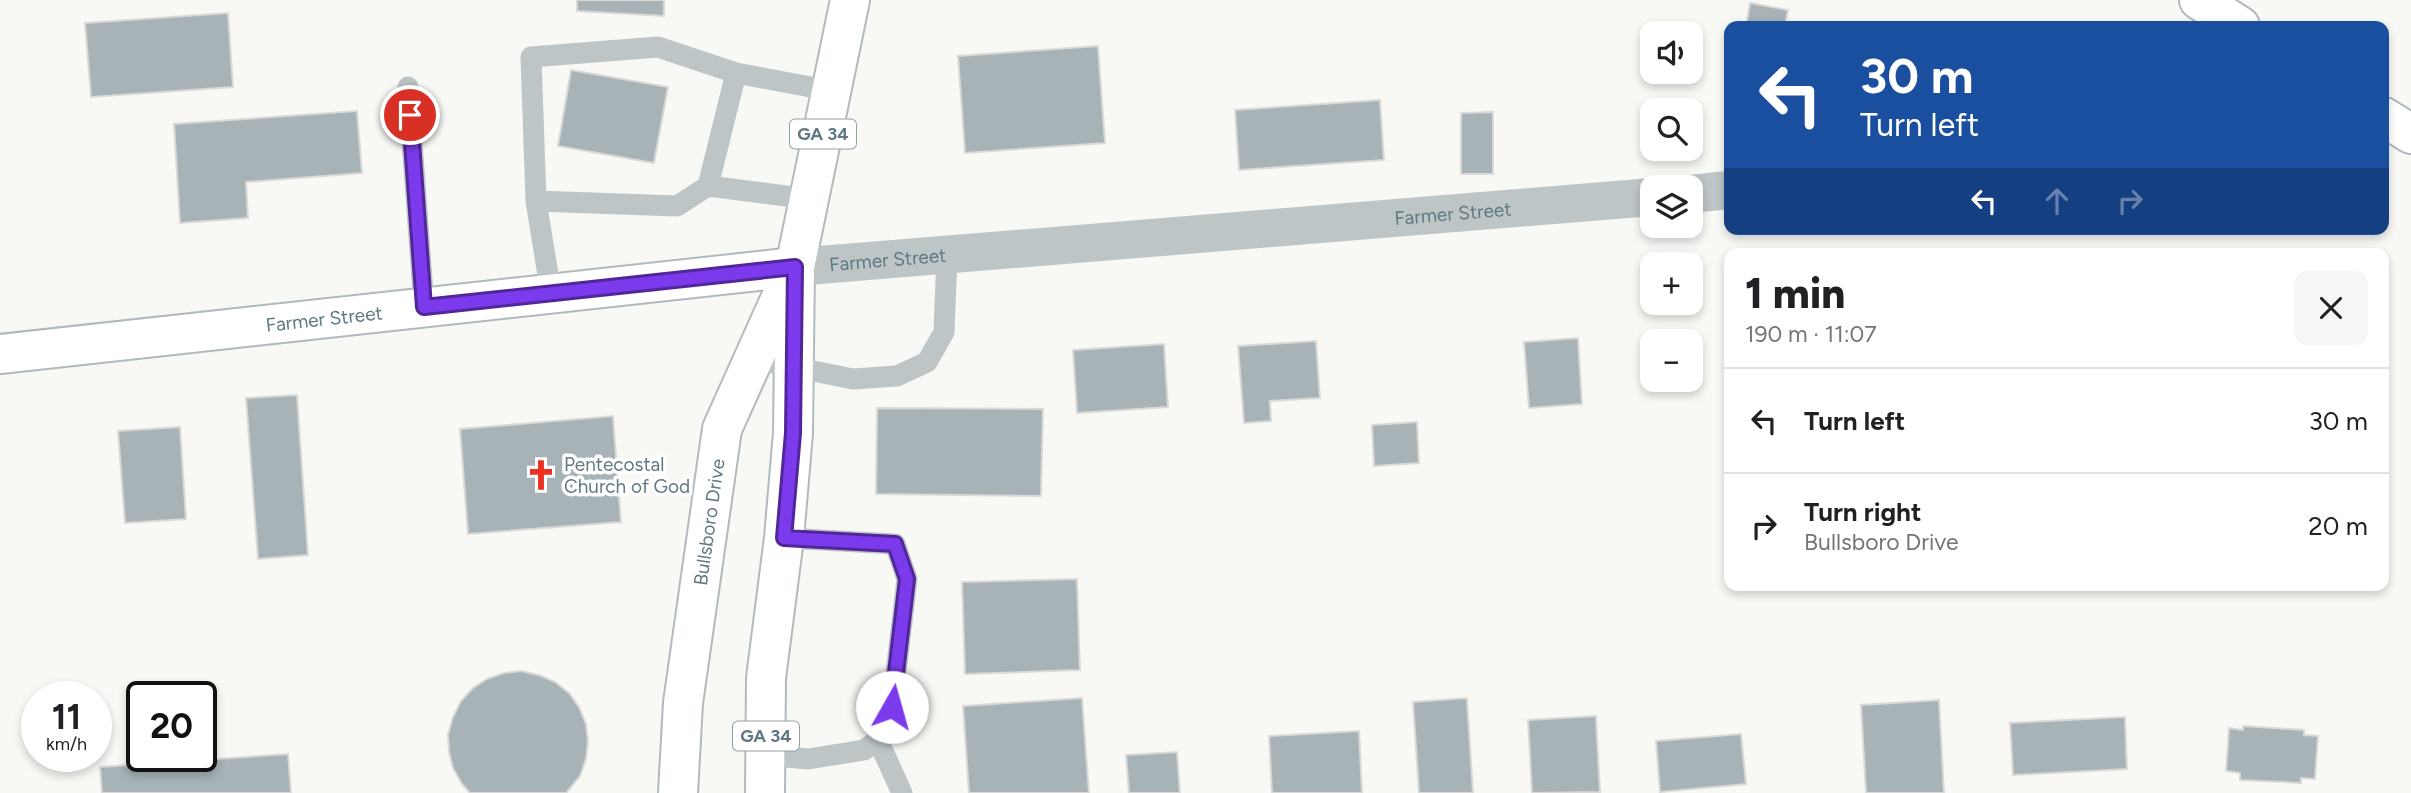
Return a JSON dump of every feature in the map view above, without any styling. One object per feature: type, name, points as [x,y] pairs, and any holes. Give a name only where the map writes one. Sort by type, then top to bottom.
[{"type":"main road","name":"Bullsboro Drive","points":[[765,793],[766,678],[784,538],[793,433],[795,267],[850,0]]},
{"type":"main road","points":[[2200,0],[2232,21]]},
{"type":"main road","points":[[2389,120],[2411,134]]},
{"type":"main road","name":"Bullsboro Drive","points":[[678,793],[683,704],[722,429],[795,267]]},
{"type":"main road","name":"Farmer Street","points":[[0,354],[795,267]]},
{"type":"street","points":[[2389,136],[2411,134]]},
{"type":"street","points":[[1703,193],[1724,191]]},
{"type":"street","name":"Farmer Street","points":[[795,267],[1640,198]]},
{"type":"lane","points":[[551,293],[536,201],[531,57],[658,47],[736,73],[832,91]]},
{"type":"lane","points":[[708,186],[736,73]]},
{"type":"lane","points":[[408,87],[424,307]]},
{"type":"lane","points":[[536,201],[677,206],[708,186],[808,199]]},
{"type":"lane","points":[[754,359],[853,379],[897,376],[927,362],[944,332],[947,254]]},
{"type":"lane","points":[[766,755],[808,759],[864,750],[889,733],[907,579],[895,544],[784,538]]},
{"type":"lane","points":[[878,740],[902,793]]},
{"type":"building","points":[[577,0],[664,0],[664,16],[577,11]]},
{"type":"building","points":[[1750,3],[1788,10],[1786,21],[1747,21]]},
{"type":"building","points":[[228,13],[233,87],[91,97],[85,23]]},
{"type":"building","points":[[1098,46],[1105,143],[965,153],[958,56]]},
{"type":"building","points":[[571,70],[668,87],[654,163],[558,146]]},
{"type":"building","points":[[1380,100],[1384,160],[1239,170],[1235,110]]},
{"type":"building","points":[[357,111],[362,173],[246,182],[248,218],[180,223],[174,124]]},
{"type":"building","points":[[1493,112],[1493,174],[1461,174],[1461,113]]},
{"type":"building","points":[[1578,338],[1582,404],[1529,408],[1524,342]]},
{"type":"building","points":[[1316,341],[1320,398],[1270,401],[1271,421],[1244,423],[1238,346]]},
{"type":"building","points":[[1164,344],[1168,407],[1077,413],[1073,350]]},
{"type":"building","points":[[297,395],[308,555],[258,559],[246,398]]},
{"type":"building","points":[[877,408],[1043,409],[1041,496],[876,494]]},
{"type":"building","name":"Pentecostal Church of God","points":[[613,416],[621,522],[468,534],[460,429]]},
{"type":"building","points":[[1417,422],[1419,463],[1374,466],[1372,425]]},
{"type":"building","points":[[180,427],[186,519],[125,523],[118,431]]},
{"type":"building","points":[[1077,579],[1080,670],[965,674],[962,582]]},
{"type":"building","points":[[521,671],[555,682],[569,693],[579,707],[586,724],[588,741],[580,776],[566,793],[470,793],[453,768],[449,752],[448,734],[453,717],[461,701],[473,688],[487,679]]},
{"type":"building","points":[[1082,698],[1089,793],[969,793],[963,706]]},
{"type":"building","points":[[1467,698],[1473,793],[1419,793],[1413,702]]},
{"type":"building","points":[[1939,700],[1944,793],[1866,793],[1861,705]]},
{"type":"building","points":[[1596,716],[1600,792],[1532,793],[1528,720]]},
{"type":"building","points":[[2125,717],[2127,769],[2013,775],[2010,723]]},
{"type":"building","points":[[2243,726],[2304,730],[2304,735],[2318,736],[2315,779],[2301,778],[2301,783],[2240,780],[2240,773],[2226,771],[2229,728],[2243,730]]},
{"type":"building","points":[[1359,731],[1362,793],[1272,793],[1269,736]]},
{"type":"building","points":[[1741,734],[1746,784],[1660,792],[1656,741]]},
{"type":"building","points":[[1177,752],[1180,793],[1129,793],[1126,755]]},
{"type":"building","points":[[288,754],[291,793],[102,793],[100,772],[112,772],[112,766],[126,765],[126,772],[217,772],[217,759]]},
{"type":"place","name":"Pentecostal Church of God","points":[[541,475]]},
{"type":"route","points":[[410,115],[424,307],[795,267],[793,433],[784,538],[895,544],[907,579],[892,707]]}]
